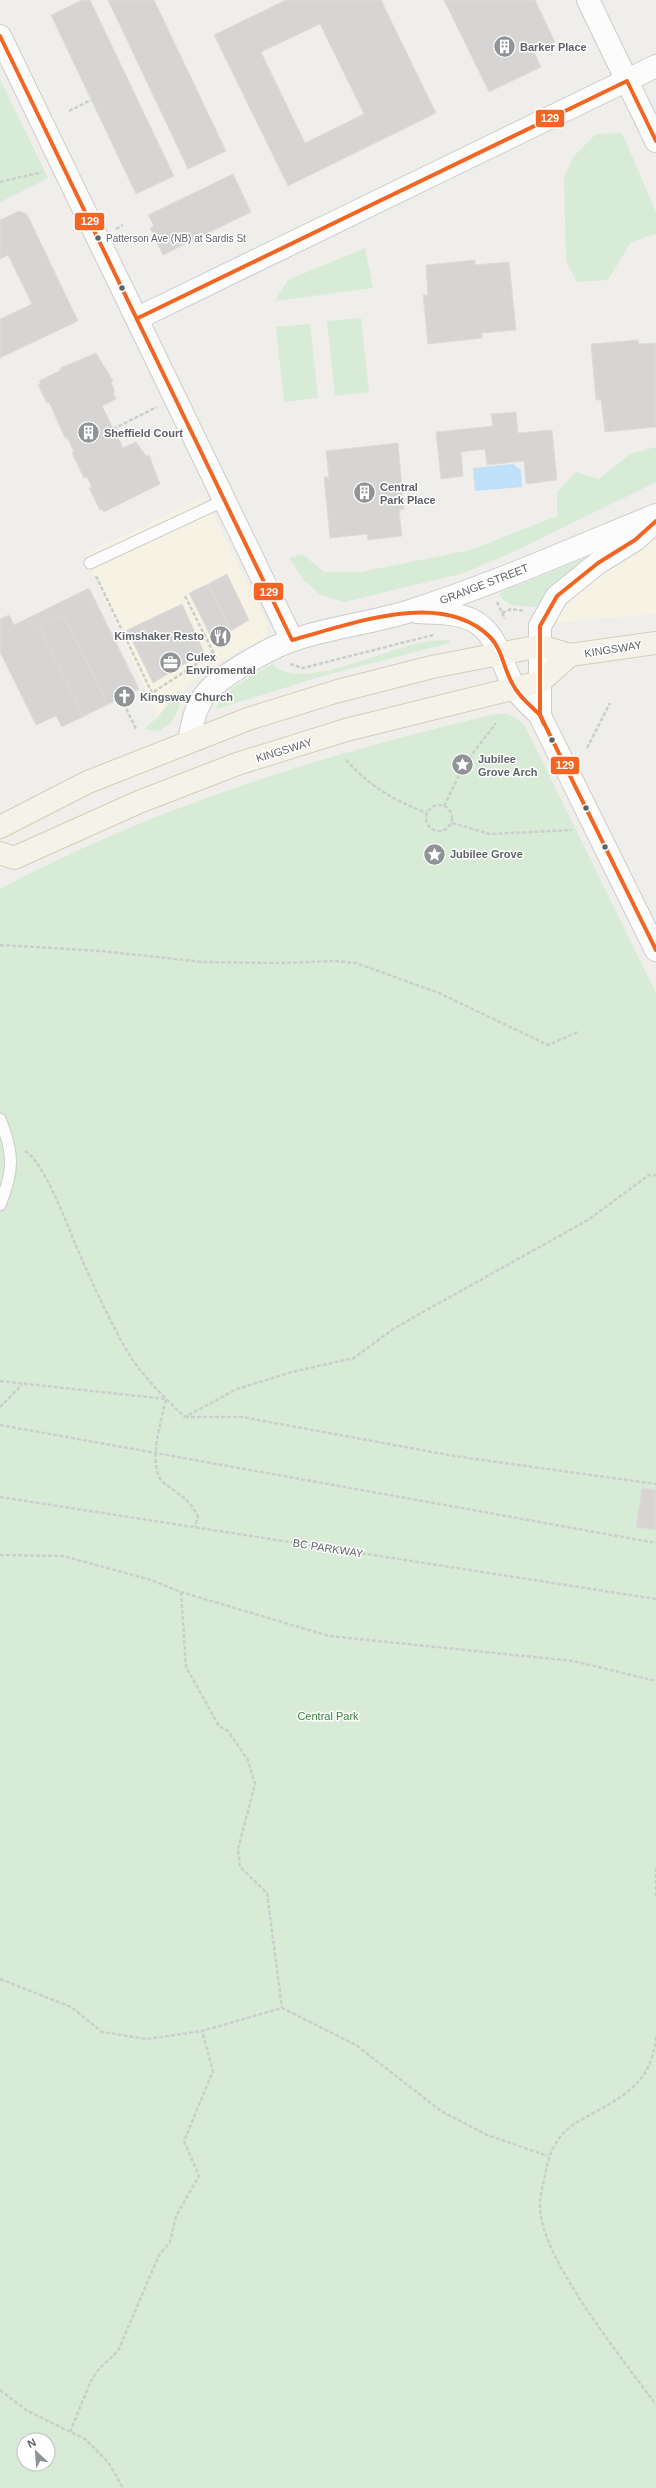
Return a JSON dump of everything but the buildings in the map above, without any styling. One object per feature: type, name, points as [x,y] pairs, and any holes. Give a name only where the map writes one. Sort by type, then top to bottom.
[{"type":"main road","name":"KINGSWAY","points":[[0,827],[88,782],[248,719],[338,692],[432,667],[540,646],[570,655],[656,643]]},
{"type":"main road","name":"KINGSWAY","points":[[0,853],[14,858],[139,802],[237,764],[346,730],[540,682],[570,655]]},
{"type":"street","points":[[588,0],[656,141]]},
{"type":"street","points":[[0,36],[138,318],[292,640]]},
{"type":"street","points":[[138,318],[656,66]]},
{"type":"street","name":"GRANGE STREET","points":[[189,742],[194,713],[202,698],[214,686],[255,660],[292,640],[409,611],[489,583],[656,515]]},
{"type":"street","points":[[540,715],[540,626],[557,596],[598,563],[635,540],[656,521]]},
{"type":"street","points":[[409,611],[454,615],[471,620],[492,639],[515,689],[540,715],[656,950]]},
{"type":"lane","points":[[90,563],[225,500]]},
{"type":"lane","points":[[0,1119],[9,1142],[10,1180],[0,1205]]},
{"type":"path","points":[[69,111],[91,100]]},
{"type":"path","points":[[0,182],[43,171]]},
{"type":"path","points":[[113,429],[157,407]]},
{"type":"path","points":[[90,563],[152,693],[213,653],[185,596]]},
{"type":"path","points":[[497,616],[511,609],[530,611]]},
{"type":"path","points":[[289,664],[304,668],[434,635]]},
{"type":"path","points":[[121,698],[136,729]]},
{"type":"path","points":[[587,748],[610,703]]},
{"type":"path","points":[[444,806],[464,765],[496,723]]},
{"type":"path","points":[[346,760],[369,783],[387,796],[427,813]]},
{"type":"path","points":[[427,813],[436,806],[444,806],[450,811],[452,823]]},
{"type":"path","points":[[427,813],[427,822],[435,830],[443,831],[452,823]]},
{"type":"path","points":[[452,823],[490,834],[572,830]]},
{"type":"path","points":[[0,945],[101,951],[204,962],[278,963],[334,960],[356,963],[439,993],[548,1044],[578,1032]]},
{"type":"path","points":[[9,1142],[30,1154],[36,1161],[59,1204],[105,1308],[128,1352],[166,1399],[185,1417],[242,1417],[454,1456],[656,1484]]},
{"type":"path","points":[[185,1417],[237,1389],[292,1372],[354,1358],[398,1326],[588,1220],[649,1176],[656,1175]]},
{"type":"path","points":[[0,1381],[23,1385],[166,1399]]},
{"type":"path","points":[[0,1407],[23,1385]]},
{"type":"path","points":[[166,1399],[155,1453],[156,1468],[162,1481],[182,1495],[196,1512],[198,1517],[195,1527]]},
{"type":"path","points":[[0,1425],[656,1543]]},
{"type":"path","name":"BC PARKWAY","points":[[0,1496],[656,1599]]},
{"type":"path","points":[[0,1555],[62,1556],[151,1580],[181,1592],[328,1636],[573,1661],[656,1681]]},
{"type":"path","points":[[181,1592],[186,1667],[219,1726],[228,1731],[248,1760],[255,1784],[238,1849],[240,1867],[267,1893],[282,2008]]},
{"type":"path","points":[[656,1868],[656,1898]]},
{"type":"path","points":[[0,1979],[71,2007],[102,2032],[147,2039],[202,2031],[282,2008],[356,2045],[441,2111],[487,2134],[548,2156]]},
{"type":"path","points":[[70,2432],[90,2383],[98,2370],[118,2351],[159,2255],[170,2242],[176,2216],[199,2176],[184,2141],[213,2070],[202,2031]]},
{"type":"path","points":[[656,2038],[645,2075],[629,2093],[578,2121],[558,2138],[548,2156],[540,2208],[546,2235],[568,2282],[656,2405]]},
{"type":"path","points":[[0,2390],[26,2410],[85,2439],[108,2462],[123,2488]]},
{"type":"shaded area","points":[[204,497],[267,622],[267,635],[259,645],[246,646],[188,683],[184,690],[183,701],[178,715],[164,730],[85,554]]},
{"type":"shaded area","points":[[656,539],[656,614],[554,623],[564,601],[632,551]]},
{"type":"green space","points":[[0,79],[48,178],[0,202]]},
{"type":"green space","points":[[622,133],[656,212],[656,234],[631,242],[608,280],[577,282],[566,261],[564,177],[574,156],[596,134]]},
{"type":"green space","points":[[365,248],[373,288],[275,301],[288,280]]},
{"type":"green space","points":[[361,318],[369,392],[335,396],[327,321]]},
{"type":"green space","points":[[310,324],[318,398],[284,402],[276,327]]},
{"type":"green space","points":[[656,447],[656,482],[513,552],[464,573],[344,602],[319,594],[303,579],[289,558],[302,554],[324,572],[361,572],[471,550],[557,516],[557,492],[576,472],[599,479],[630,454]]},
{"type":"green space","points":[[585,558],[549,589],[536,607],[514,606],[506,602],[499,593]]},
{"type":"green space","points":[[449,640],[450,643],[319,677],[217,709],[216,707],[232,688],[274,663],[275,667],[292,673],[312,673],[335,669],[407,646],[429,641]]},
{"type":"green space","points":[[179,690],[181,701],[174,719],[158,731],[144,729],[157,718]]},
{"type":"green space","name":"Central Park","points":[[496,714],[505,714],[517,718],[526,728],[656,993],[656,2488],[0,2488],[0,889],[59,859],[119,832],[180,808],[242,785],[368,747]]},
{"type":"water","points":[[513,464],[521,470],[522,487],[475,491],[473,468]]},
{"type":"transit line","name":"129","points":[[0,36],[292,640],[340,626],[394,614],[421,612],[446,615],[470,622],[490,637],[500,653],[515,688],[524,700],[540,715],[656,950]]},
{"type":"transit line","name":"129","points":[[138,318],[627,81],[656,141]]},
{"type":"transit line","name":"129","points":[[544,724],[540,715],[540,626],[557,596],[598,563],[635,540],[656,521]]},
{"type":"place","name":"Barker Place","points":[[505,47]]},
{"type":"place","name":"Patterson Ave (NB) at Sardis St","points":[[98,238]]},
{"type":"place","name":"Sheffield Court","points":[[89,433]]},
{"type":"place","name":"Central Park Place","points":[[364,493]]},
{"type":"place","name":"Kimshaker Resto","points":[[220,636]]},
{"type":"place","name":"Culex Enviromental","points":[[170,663]]},
{"type":"place","name":"Kingsway Church","points":[[124,697]]},
{"type":"place","name":"Jubilee Grove Arch","points":[[463,765]]},
{"type":"place","name":"Jubilee Grove","points":[[435,854]]}]
